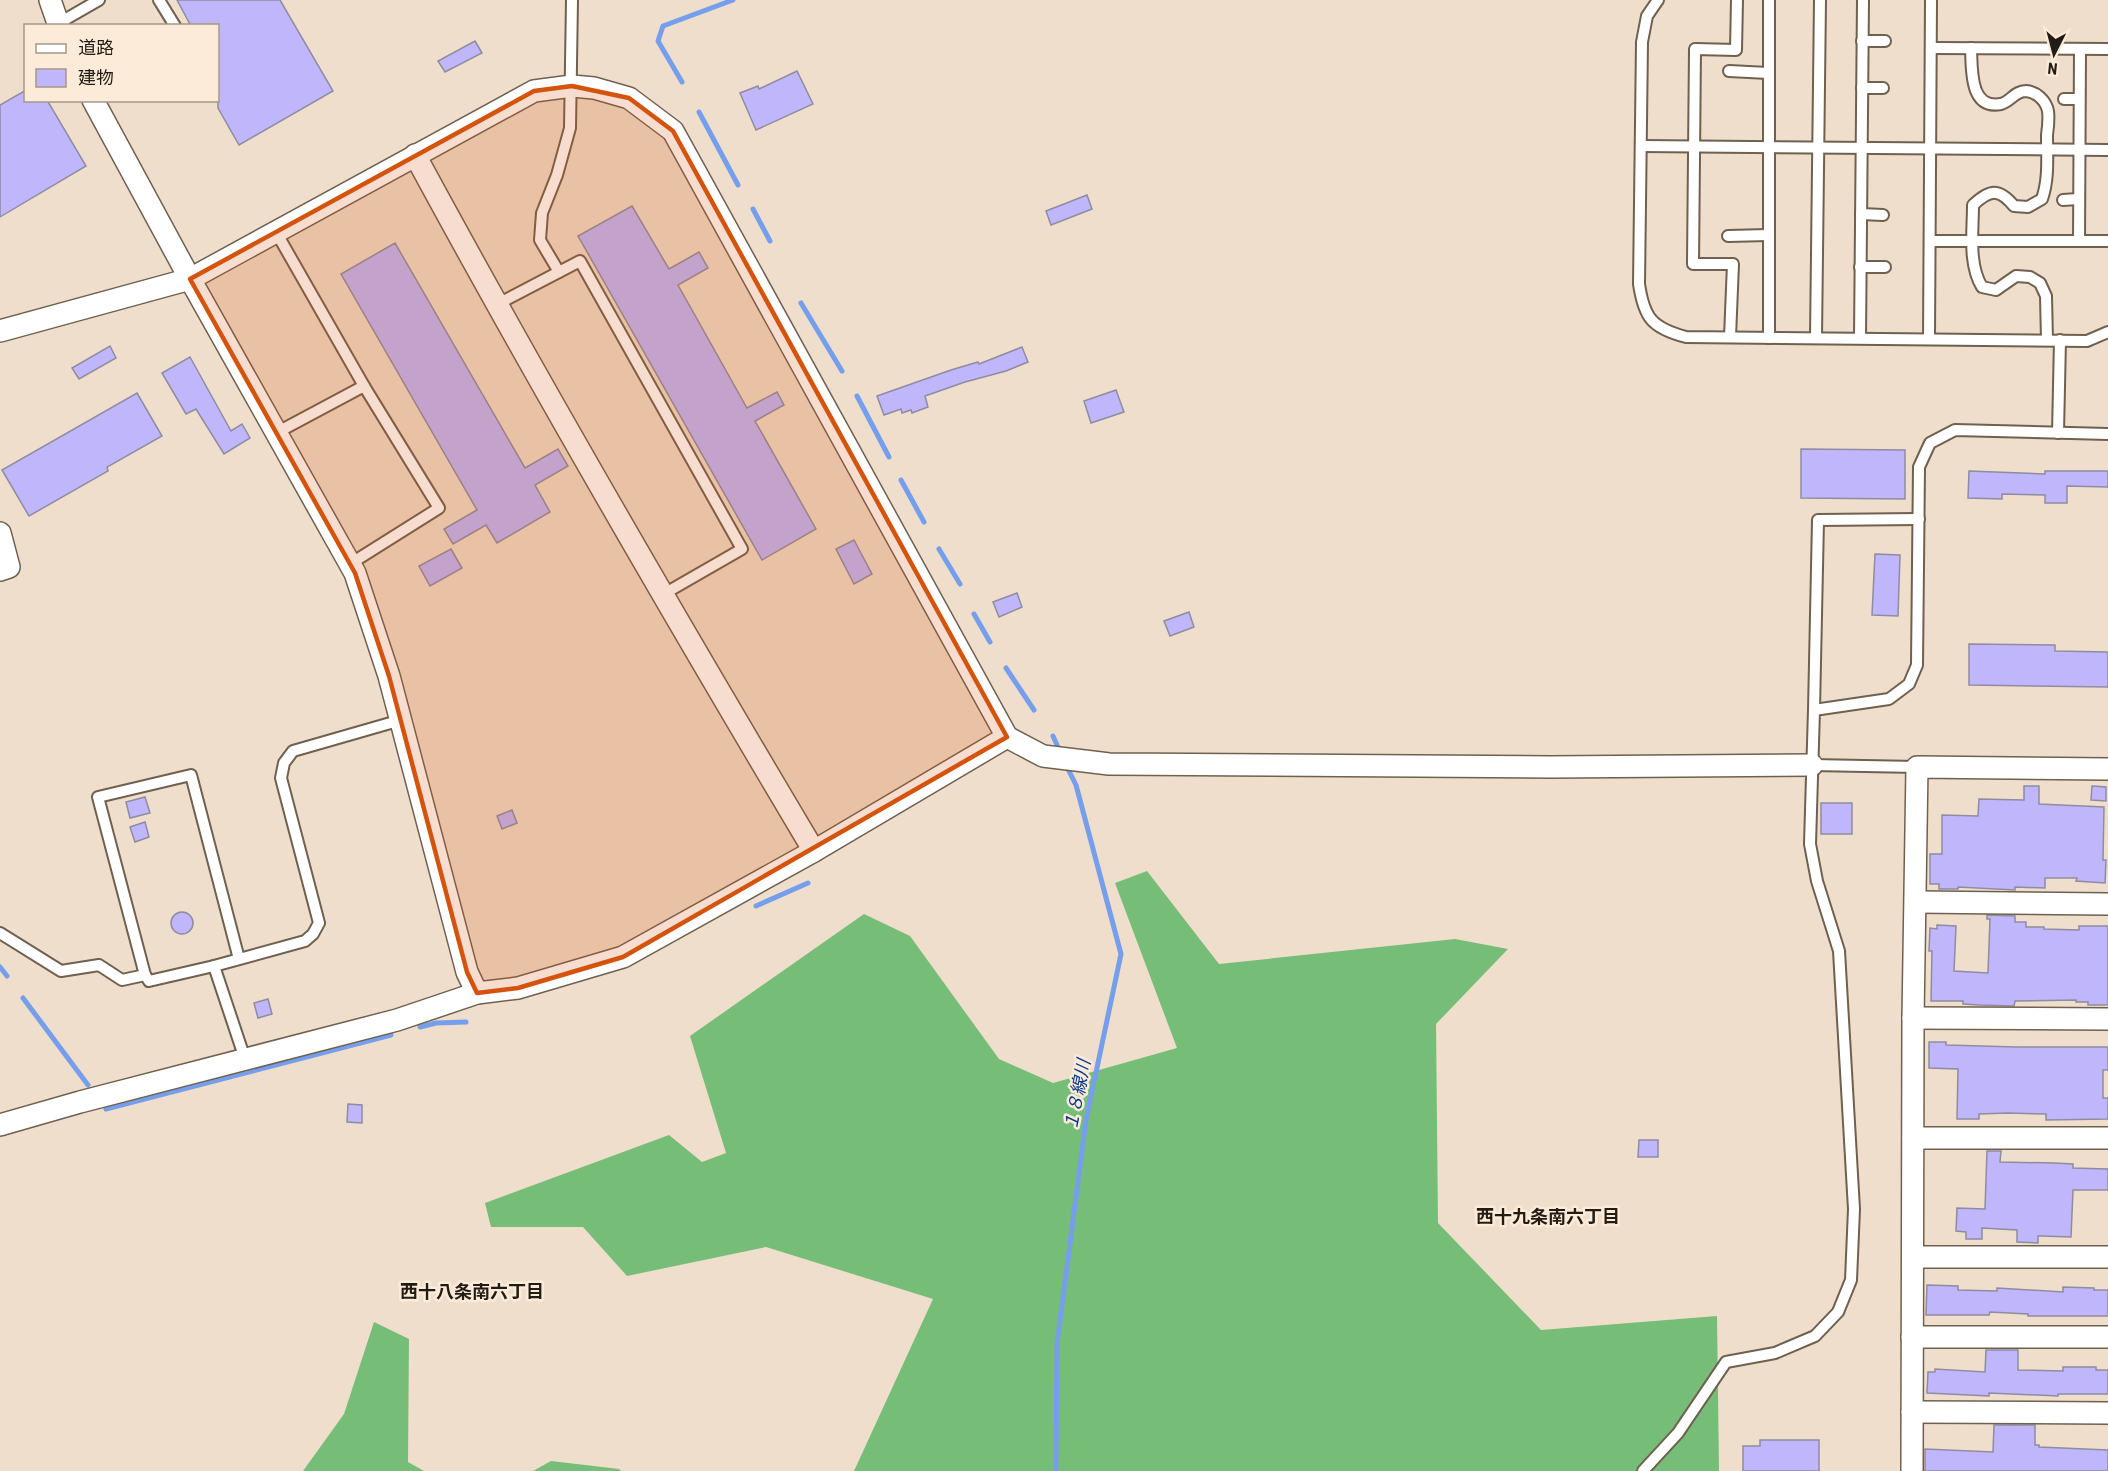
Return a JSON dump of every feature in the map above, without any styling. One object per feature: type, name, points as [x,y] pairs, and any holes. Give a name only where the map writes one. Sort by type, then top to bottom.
[{"type":"street","points":[[50,0],[59,24]]},
{"type":"street","points":[[0,331],[190,279],[534,92],[572,86],[594,88],[629,98],[673,131],[1006,737],[1043,756],[1109,764],[1550,767],[1812,765]]},
{"type":"street","points":[[94,102],[190,279],[355,573],[389,675],[467,972],[477,993]]},
{"type":"street","points":[[415,155],[496,305],[662,595],[814,850]]},
{"type":"street","points":[[0,533],[9,567],[0,570]]},
{"type":"street","points":[[0,1125],[397,1020],[477,993],[518,988],[623,957],[814,850],[1006,737]]},
{"type":"street","points":[[1912,1471],[1917,767],[2108,769]]},
{"type":"street","points":[[1916,902],[2108,904]]},
{"type":"street","points":[[1914,1018],[2108,1020]]},
{"type":"street","points":[[1913,1138],[2108,1138]]},
{"type":"street","points":[[1913,1257],[2108,1257]]},
{"type":"street","points":[[1912,1337],[2108,1337]]},
{"type":"street","points":[[1912,1412],[2108,1413]]},
{"type":"lane","points":[[59,24],[99,0]]},
{"type":"lane","points":[[159,0],[175,24]]},
{"type":"lane","points":[[559,272],[540,240],[542,213],[557,175],[570,128],[572,0]]},
{"type":"lane","points":[[1658,0],[1647,16],[1642,42],[1639,284],[1642,302],[1652,321],[1664,331],[1686,337],[2047,340],[2087,340],[2108,332]]},
{"type":"lane","points":[[1730,338],[1733,264],[1693,264],[1695,49],[1736,50],[1737,0]]},
{"type":"lane","points":[[1769,0],[1769,338]]},
{"type":"lane","points":[[1816,338],[1820,0]]},
{"type":"lane","points":[[1860,338],[1863,0]]},
{"type":"lane","points":[[1929,339],[1931,0]]},
{"type":"lane","points":[[1862,41],[1885,41]]},
{"type":"lane","points":[[1931,48],[2108,49]]},
{"type":"lane","points":[[1971,48],[1972,83],[1979,98],[1990,104],[2002,104],[2017,93],[2025,91],[2042,98],[2048,111],[2047,185],[2042,199],[2028,207],[2014,206],[2005,195],[1994,192],[1982,196],[1973,205],[1973,267],[1976,278],[1982,287],[1996,290],[2016,276],[2030,277],[2040,283],[2046,296],[2047,340]]},
{"type":"lane","points":[[2079,241],[2080,49]]},
{"type":"lane","points":[[1729,71],[1768,73]]},
{"type":"lane","points":[[1862,88],[1883,88]]},
{"type":"lane","points":[[2064,99],[2079,99]]},
{"type":"lane","points":[[1641,146],[2108,150]]},
{"type":"lane","points":[[2063,200],[2078,199]]},
{"type":"lane","points":[[1861,214],[1882,215]]},
{"type":"lane","points":[[276,232],[364,386],[439,508],[350,564]]},
{"type":"lane","points":[[1728,236],[1768,235]]},
{"type":"lane","points":[[1930,241],[2108,241]]},
{"type":"lane","points":[[496,305],[580,261],[742,549],[662,595]]},
{"type":"lane","points":[[1860,267],[1885,267]]},
{"type":"lane","points":[[2058,433],[2060,340]]},
{"type":"lane","points":[[276,433],[364,386]]},
{"type":"lane","points":[[1814,710],[1889,699],[1909,684],[1917,665],[1919,467],[1930,443],[1955,430],[2108,434]]},
{"type":"lane","points":[[1643,1471],[1678,1433],[1726,1362],[1775,1353],[1815,1336],[1838,1312],[1851,1280],[1854,1209],[1844,1005],[1839,951],[1816,881],[1810,844],[1818,520],[1919,519]]},
{"type":"lane","points":[[239,959],[191,775],[98,797],[145,975],[149,981],[214,966],[239,959],[305,940],[313,934],[319,923],[281,778],[284,763],[293,751],[401,720]]},
{"type":"lane","points":[[1812,765],[1917,767]]},
{"type":"lane","points":[[0,933],[61,971],[99,965],[122,980],[145,975]]},
{"type":"lane","points":[[214,966],[245,1059]]},
{"type":"highlighted area","points":[[572,86],[629,98],[673,131],[1007,737],[623,957],[518,988],[477,993],[467,972],[389,676],[355,573],[190,279],[534,91]]},
{"type":"green space","points":[[1147,871],[1219,964],[1455,939],[1508,949],[1436,1024],[1438,1223],[1541,1330],[1717,1316],[1719,1471],[854,1471],[933,1299],[766,1247],[627,1276],[583,1227],[491,1227],[485,1203],[669,1135],[702,1162],[726,1153],[690,1036],[864,914],[910,936],[999,1059],[1053,1083],[1177,1048],[1115,883]]},
{"type":"green space","points":[[374,1322],[409,1339],[408,1462],[424,1471],[303,1471],[344,1414]]},
{"type":"green space","points":[[551,1461],[619,1469],[621,1471],[533,1471]]},
{"type":"building","points":[[177,0],[280,0],[333,91],[239,145],[218,108],[219,24],[190,24]]},
{"type":"building","points":[[475,41],[482,53],[445,72],[438,61]]},
{"type":"building","points":[[797,71],[813,104],[756,130],[740,93],[758,86],[759,89]]},
{"type":"building","points":[[24,91],[24,102],[48,102],[86,166],[0,217],[0,105]]},
{"type":"building","points":[[1087,195],[1092,209],[1051,225],[1046,211]]},
{"type":"building","points":[[632,206],[669,269],[699,252],[708,268],[678,285],[747,408],[777,392],[784,405],[755,421],[816,529],[762,560],[578,236]]},
{"type":"building","points":[[395,243],[525,468],[558,449],[568,466],[535,485],[550,512],[497,543],[486,525],[453,544],[444,529],[477,510],[341,274]]},
{"type":"building","points":[[110,346],[116,358],[79,379],[72,368]]},
{"type":"building","points":[[1022,347],[1028,362],[925,396],[928,407],[912,413],[911,410],[902,413],[901,409],[884,415],[877,396],[951,370],[978,362],[979,364]]},
{"type":"building","points":[[190,357],[231,431],[242,424],[250,438],[224,454],[196,409],[186,414],[162,373]]},
{"type":"building","points":[[1116,390],[1124,412],[1091,423],[1084,401]]},
{"type":"building","points":[[137,393],[162,436],[107,467],[108,471],[29,516],[2,470]]},
{"type":"building","points":[[1801,449],[1905,450],[1905,499],[1801,498]]},
{"type":"building","points":[[1969,471],[2045,474],[2045,471],[2108,471],[2108,487],[2067,486],[2067,503],[2045,503],[2045,495],[2002,494],[2002,499],[1968,498]]},
{"type":"building","points":[[854,540],[872,574],[854,584],[836,549]]},
{"type":"building","points":[[451,549],[462,568],[430,586],[419,566]]},
{"type":"building","points":[[1875,554],[1900,555],[1898,616],[1872,615]]},
{"type":"building","points":[[1017,593],[1022,607],[999,617],[993,602]]},
{"type":"building","points":[[1189,612],[1194,627],[1170,636],[1164,621]]},
{"type":"building","points":[[1969,644],[2055,645],[2055,651],[2108,652],[2108,687],[1969,685]]},
{"type":"building","points":[[2024,786],[2039,786],[2039,804],[2104,807],[2105,883],[2076,881],[2077,878],[2045,878],[2045,888],[2015,887],[2015,890],[1958,887],[1958,889],[1939,889],[1939,884],[1930,884],[1930,854],[1942,854],[1942,815],[1978,816],[1979,799],[2024,800]]},
{"type":"building","points":[[2092,786],[2106,787],[2106,801],[2091,800]]},
{"type":"building","points":[[145,797],[150,813],[130,818],[126,802]]},
{"type":"building","points":[[1821,803],[1852,803],[1852,834],[1821,834]]},
{"type":"building","points":[[512,810],[517,823],[502,829],[497,816]]},
{"type":"building","points":[[145,822],[149,837],[135,842],[130,827]]},
{"type":"building","points":[[182,912],[190,915],[193,923],[190,931],[182,934],[174,931],[171,923],[174,915]]},
{"type":"building","points":[[1987,915],[2015,916],[2015,922],[2026,922],[2026,927],[2044,927],[2044,929],[2079,930],[2079,926],[2108,926],[2108,1005],[2088,1005],[2088,1002],[2076,1002],[2076,1000],[2015,1001],[2014,1006],[1963,1004],[1963,1001],[1931,1001],[1930,928],[1937,929],[1937,925],[1956,926],[1954,971],[1988,973],[1990,919],[1987,919]]},
{"type":"building","points":[[268,999],[272,1014],[258,1018],[254,1003]]},
{"type":"building","points":[[1929,1042],[1946,1042],[1946,1045],[2017,1047],[2108,1047],[2108,1070],[2103,1070],[2103,1098],[2108,1098],[2108,1119],[2046,1120],[2046,1114],[2008,1113],[1979,1114],[1979,1119],[1957,1119],[1958,1069],[1929,1068]]},
{"type":"building","points":[[348,1104],[362,1105],[362,1123],[347,1122]]},
{"type":"building","points":[[1639,1140],[1658,1140],[1658,1157],[1638,1157]]},
{"type":"building","points":[[1987,1151],[2001,1151],[2000,1162],[2073,1164],[2073,1168],[2108,1169],[2108,1190],[2073,1190],[2071,1237],[2038,1236],[2038,1243],[2017,1242],[2017,1230],[1982,1228],[1982,1239],[1966,1239],[1966,1232],[1956,1231],[1957,1208],[1985,1209]]},
{"type":"building","points":[[1927,1285],[1958,1286],[1958,1290],[1997,1291],[1997,1288],[2063,1292],[2063,1287],[2108,1290],[2108,1316],[2028,1316],[2028,1314],[1990,1312],[1989,1315],[1926,1315]]},
{"type":"building","points":[[1986,1350],[2018,1350],[2018,1370],[2063,1371],[2063,1367],[2096,1367],[2096,1370],[2108,1370],[2108,1394],[2058,1394],[2058,1396],[1989,1393],[1989,1396],[1927,1393],[1928,1372],[1935,1372],[1935,1369],[1985,1372]]},
{"type":"building","points":[[1994,1425],[2035,1425],[2035,1445],[2039,1447],[2108,1450],[2108,1471],[1925,1471],[1925,1449],[1993,1452]]},
{"type":"building","points":[[1760,1440],[1819,1440],[1819,1471],[1743,1471],[1743,1446],[1760,1446]]},
{"type":"waterway","name":"１８線川","points":[[682,82],[658,41],[663,26],[733,0]]},
{"type":"waterway","name":"１８線川","points":[[699,112],[738,185]]},
{"type":"waterway","name":"１８線川","points":[[753,209],[770,241]]},
{"type":"waterway","name":"１８線川","points":[[801,303],[842,371]]},
{"type":"waterway","name":"１８線川","points":[[857,396],[889,457]]},
{"type":"waterway","name":"１８線川","points":[[901,480],[924,522]]},
{"type":"waterway","name":"１８線川","points":[[939,549],[960,584]]},
{"type":"waterway","name":"１８線川","points":[[974,614],[990,642]]},
{"type":"waterway","name":"１８線川","points":[[1006,668],[1034,710]]},
{"type":"waterway","name":"１８線川","points":[[1053,736],[1061,754]]},
{"type":"waterway","name":"１８線川","points":[[1056,1471],[1057,1344],[1086,1120],[1121,954],[1076,785],[1066,765]]},
{"type":"waterway","points":[[756,906],[808,883]]},
{"type":"waterway","points":[[0,967],[7,976]]},
{"type":"waterway","points":[[23,998],[88,1085]]},
{"type":"waterway","points":[[420,1027],[436,1023],[466,1022]]},
{"type":"waterway","points":[[106,1109],[391,1035]]},
{"type":"district","name":"西十九条南六丁目","points":[[1548,1216]]},
{"type":"district","name":"西十八条南六丁目","points":[[472,1291]]}]
